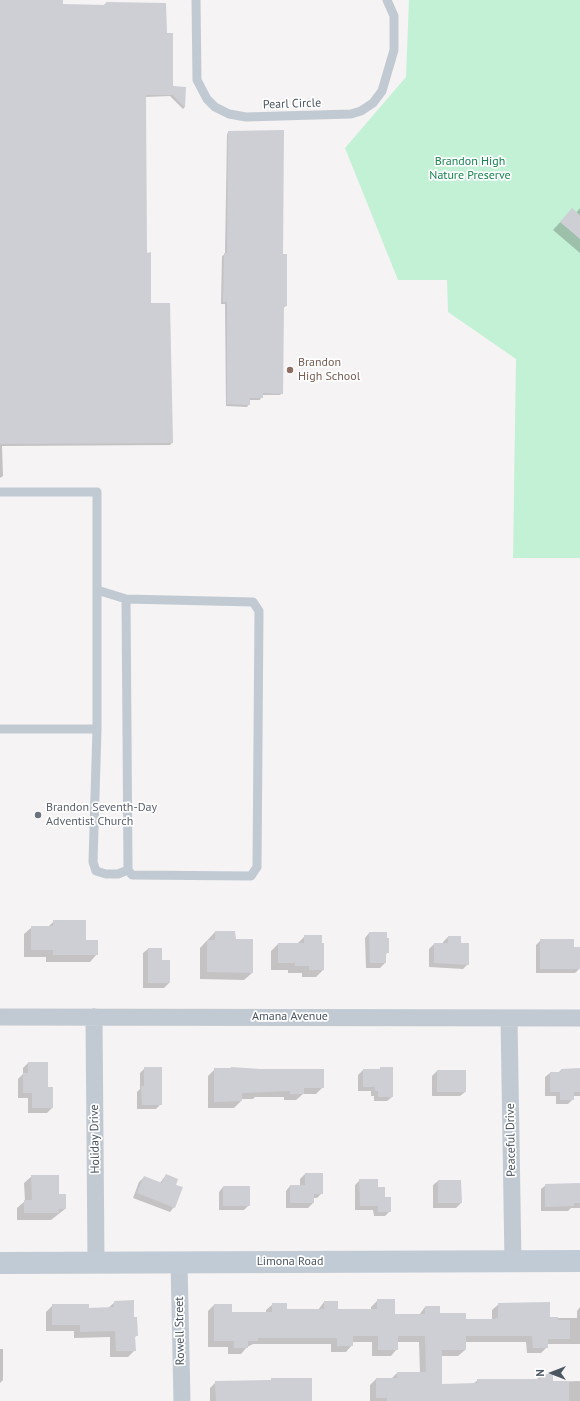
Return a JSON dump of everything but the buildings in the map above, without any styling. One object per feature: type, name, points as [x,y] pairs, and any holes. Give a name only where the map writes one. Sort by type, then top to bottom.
[{"type":"street","name":"Amana Avenue","points":[[0,1017],[580,1018]]},
{"type":"street","name":"Holiday Drive","points":[[94,1017],[96,1262]]},
{"type":"street","name":"Peaceful Drive","points":[[509,1018],[514,1262]]},
{"type":"street","name":"Limona Road","points":[[0,1263],[580,1261]]},
{"type":"street","name":"Rowell Street","points":[[179,1262],[182,1401]]},
{"type":"lane","name":"Pearl Circle","points":[[196,0],[197,80],[207,99],[215,107],[230,114],[246,117],[351,114],[361,111],[373,103],[382,91],[394,50],[394,16],[386,0]]},
{"type":"lane","points":[[0,492],[97,492],[97,729],[93,862],[96,871],[106,874],[118,874],[128,870]]},
{"type":"lane","points":[[97,590],[126,599],[253,602],[259,611],[257,867],[251,876],[132,875],[128,870],[126,599]]},
{"type":"lane","points":[[0,729],[97,729]]},
{"type":"green space","name":"Brandon High Nature Preserve","points":[[409,0],[580,0],[580,558],[513,558],[516,359],[448,312],[447,280],[398,280],[345,148],[406,77]]},
{"type":"place","name":"Brandon High School","points":[[290,370]]},
{"type":"place","name":"Brandon Seventh-Day Adventist Church","points":[[38,815]]}]
